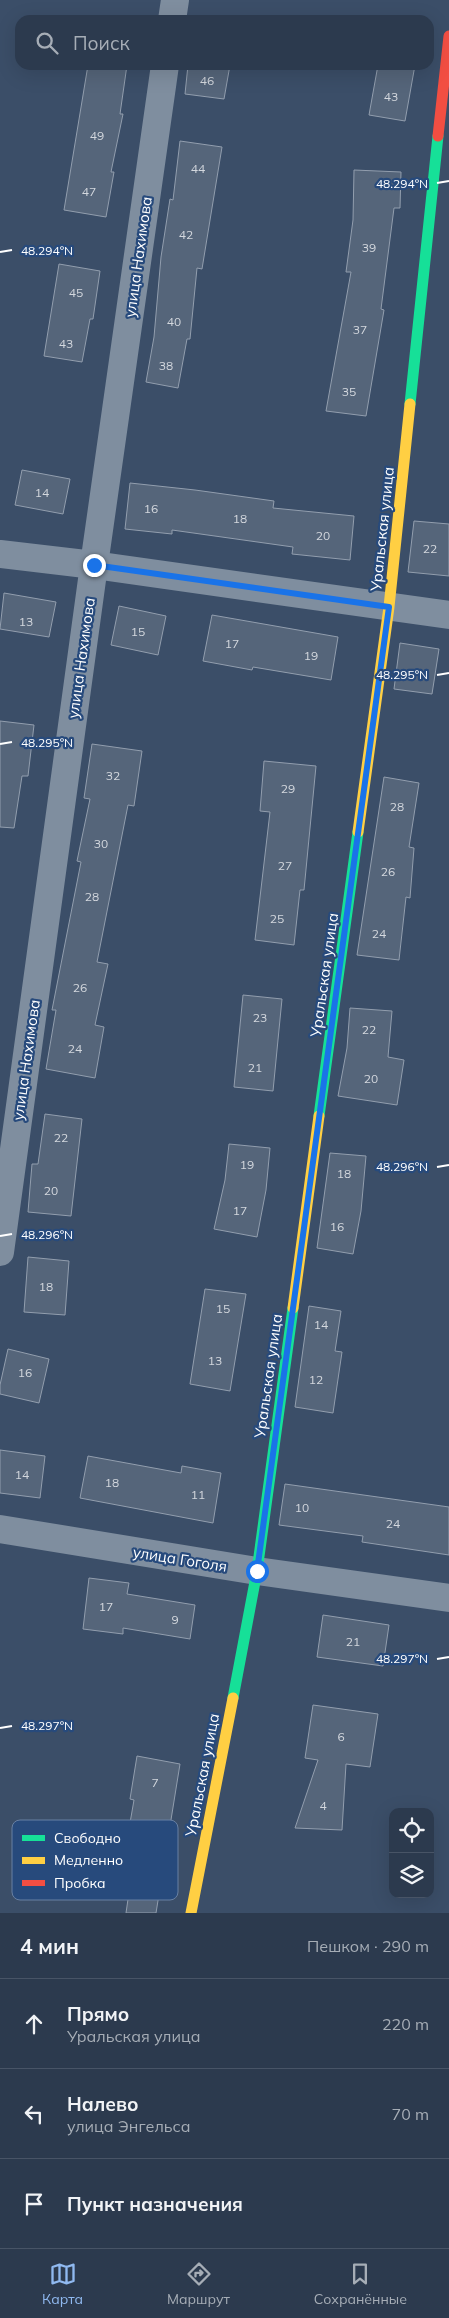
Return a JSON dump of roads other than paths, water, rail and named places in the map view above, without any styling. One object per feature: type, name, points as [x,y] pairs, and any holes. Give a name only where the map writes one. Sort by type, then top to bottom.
[{"type":"street","points":[[173,15],[175,0]]},
{"type":"street","name":"Уральская улица","points":[[191,1913],[257,1571],[389,607],[449,36]]},
{"type":"street","name":"улица Нахимова","points":[[0,1252],[164,70]]},
{"type":"street","points":[[0,554],[94,565],[449,615]]},
{"type":"street","name":"улица Гоголя","points":[[0,1529],[257,1571],[449,1598]]}]
